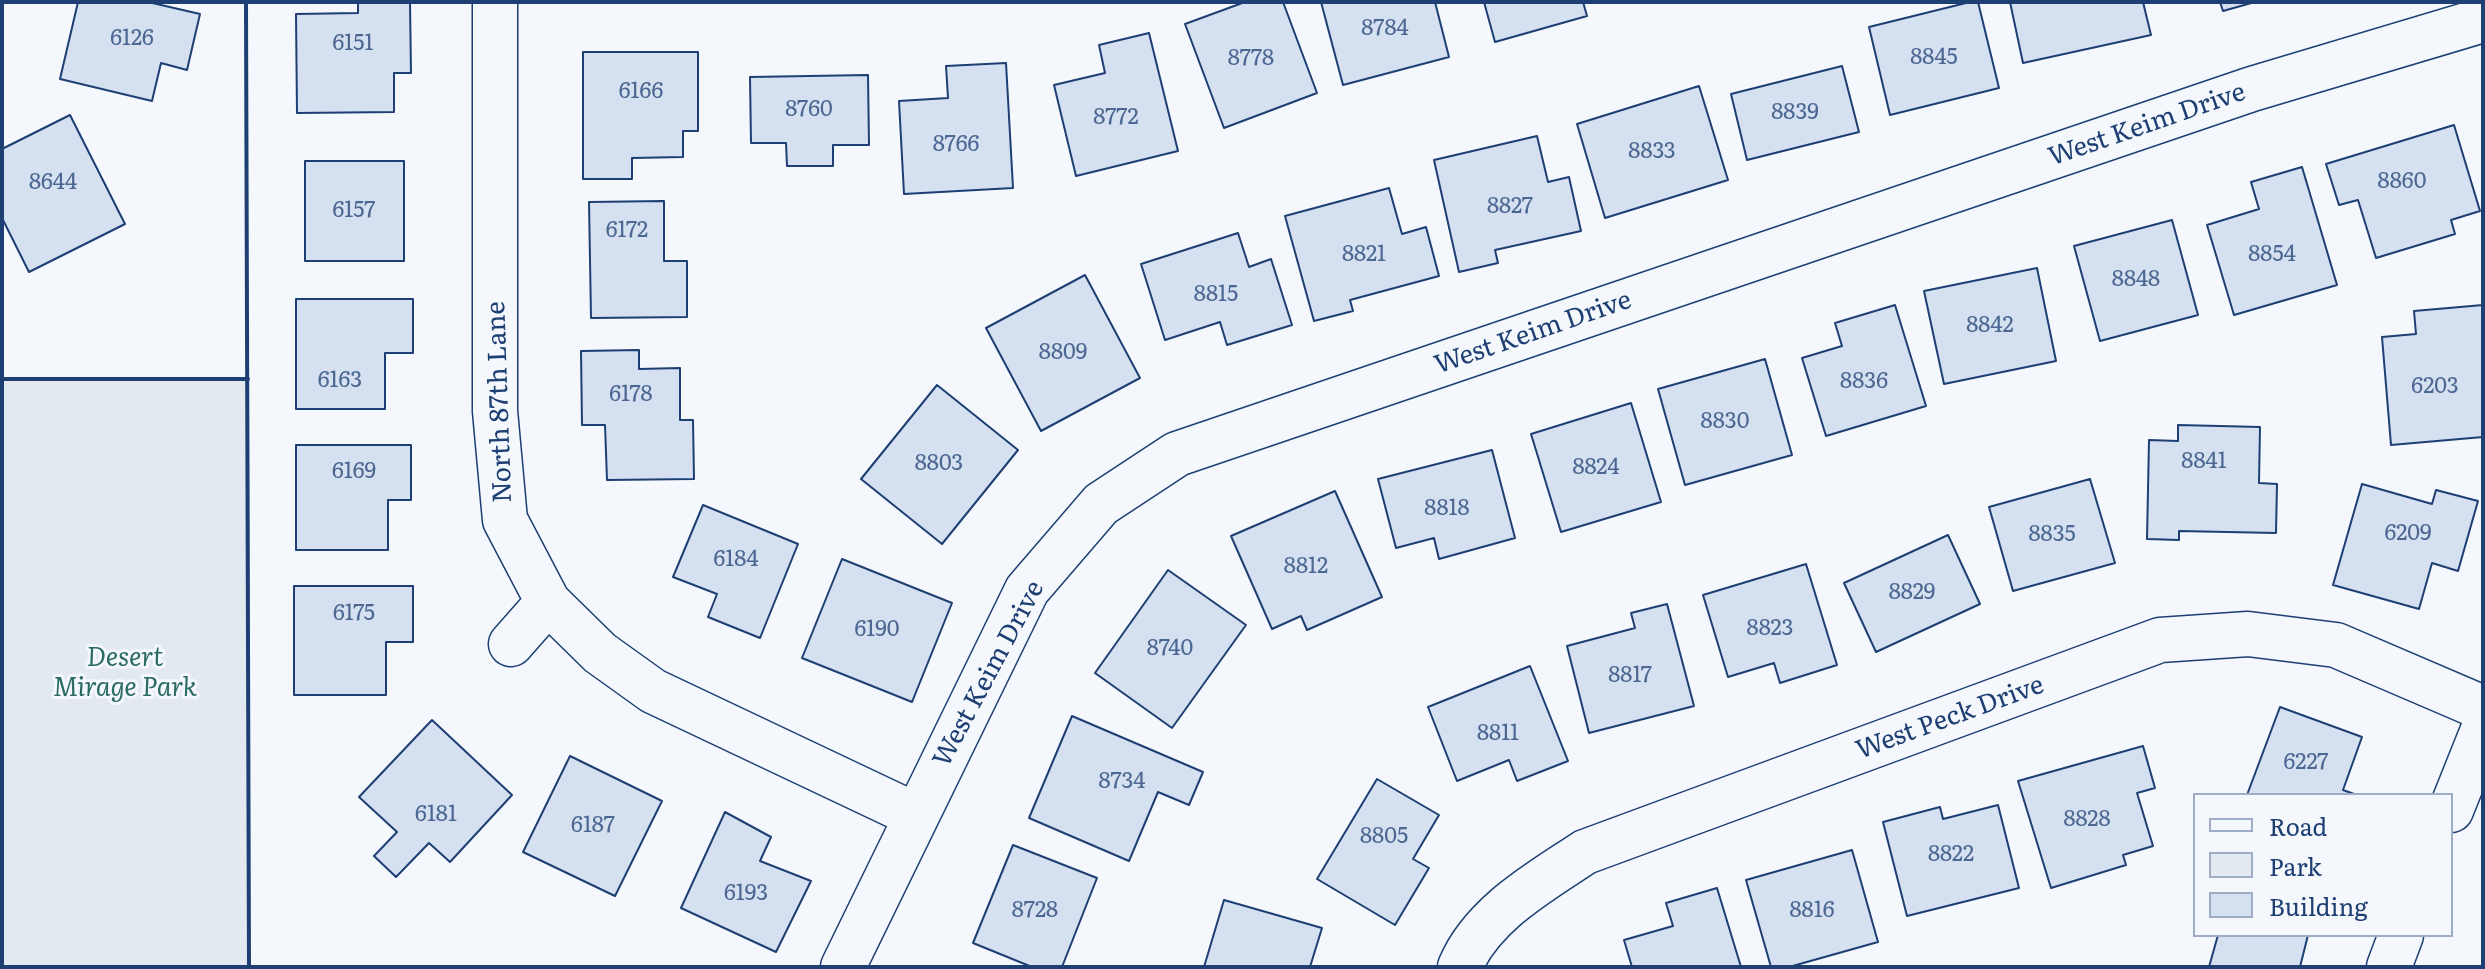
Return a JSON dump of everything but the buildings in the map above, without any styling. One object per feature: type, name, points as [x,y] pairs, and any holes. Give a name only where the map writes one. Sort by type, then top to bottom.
[{"type":"street","name":"North 87th Lane","points":[[495,2],[495,411],[505,520],[548,602],[600,653],[653,691],[915,815]]},
{"type":"street","name":"West Keim Drive","points":[[843,967],[1027,590],[1101,504],[1177,454],[2252,89],[2483,20]]},
{"type":"street","points":[[511,644],[548,602]]},
{"type":"street","name":"West Peck Drive","points":[[1460,967],[1467,951],[1514,900],[1585,852],[2160,640],[2248,634],[2336,645],[2483,708]]},
{"type":"street","points":[[2453,805],[2483,730]]},
{"type":"street","points":[[2389,967],[2400,937]]},
{"type":"green space","name":"Desert Mirage Park","points":[[2,379],[248,379],[249,967],[2,967]]},
{"type":"wall","points":[[246,2],[249,967]]},
{"type":"wall","points":[[2,379],[248,379]]}]
